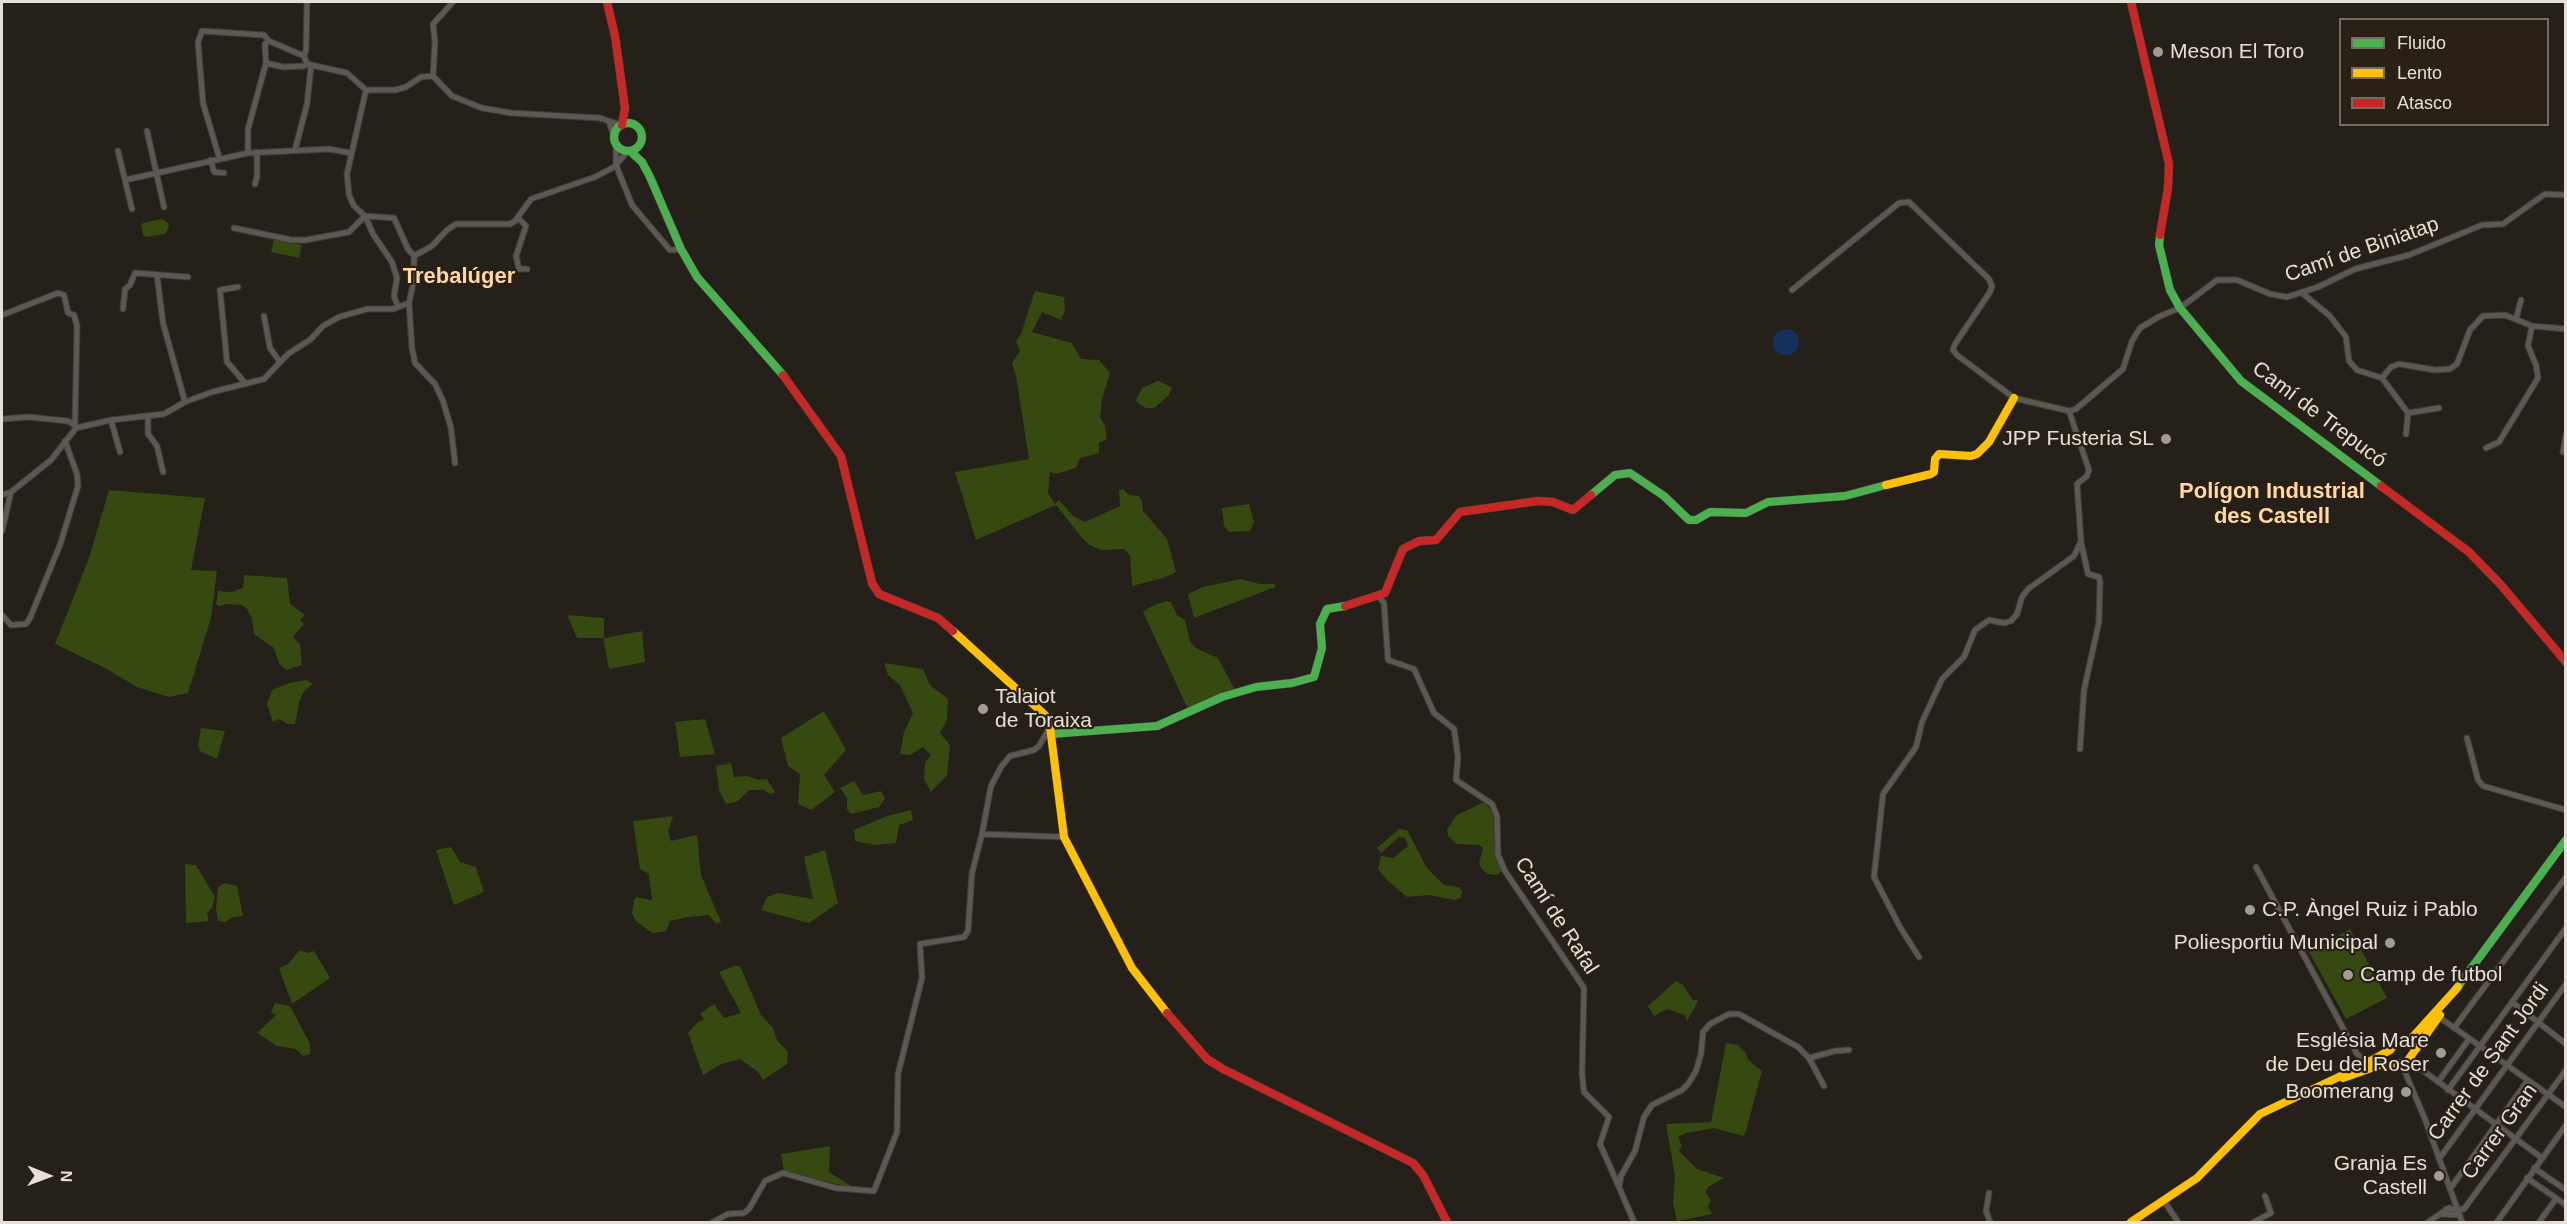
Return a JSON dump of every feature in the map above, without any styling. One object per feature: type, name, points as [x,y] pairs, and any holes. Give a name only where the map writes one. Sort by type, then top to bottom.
[{"type":"main road","points":[[607,2],[615,36],[625,108],[621,125],[614,136],[616,145],[642,162]]},
{"type":"main road","name":"Camí de Trepucó","points":[[2131,2],[2169,164],[2168,188],[2159,245],[2170,290],[2180,308],[2241,381],[2469,552],[2501,585],[2565,662]]},
{"type":"main road","points":[[625,108],[642,135],[640,146],[642,162],[657,190],[681,249],[697,277],[778,369],[841,456],[872,583],[879,594],[938,618],[1038,707],[1051,730],[1064,837],[1132,968],[1147,990],[1207,1059],[1413,1163],[1423,1174],[1447,1222]]},
{"type":"main road","points":[[621,125],[636,125]]},
{"type":"main road","points":[[629,152],[640,146]]},
{"type":"main road","points":[[1051,730],[1157,726],[1222,697],[1256,687],[1292,683],[1314,677],[1322,648],[1320,624],[1327,609],[1378,597],[1385,593],[1403,549],[1419,541],[1436,540],[1460,512],[1538,501],[1553,502],[1573,510],[1615,475],[1621,473],[1630,473],[1664,495],[1689,520],[1696,520],[1710,512],[1746,513],[1768,502],[1845,496],[1931,474],[1934,472],[1935,459],[1939,454],[1971,456],[1977,454],[1989,442],[2014,399]]},
{"type":"main road","points":[[2319,1085],[2392,1062],[2402,1065],[2439,1017],[2458,987],[2565,840]]},
{"type":"main road","points":[[2131,1222],[2198,1178],[2260,1113],[2390,1050],[2394,1045],[2405,1042],[2425,1026],[2458,987]]},
{"type":"main road","points":[[2405,1042],[2411,1054]]},
{"type":"main road","points":[[2390,1050],[2392,1062]]},
{"type":"street","points":[[304,56],[307,2]]},
{"type":"street","points":[[453,2],[433,24],[435,42],[433,76],[452,96],[482,108],[511,113],[607,120],[621,125]]},
{"type":"street","points":[[219,158],[203,103],[198,42],[202,31],[264,35],[269,41],[304,56],[309,65],[307,104],[295,150]]},
{"type":"street","points":[[248,153],[248,129],[266,63],[265,44],[269,41]]},
{"type":"street","points":[[266,63],[283,67],[309,65],[347,73],[366,90],[395,90],[406,87],[421,77],[433,76]]},
{"type":"street","points":[[366,90],[347,174],[349,195],[354,206],[365,216],[373,234],[392,262],[397,278],[394,296],[398,307]]},
{"type":"street","points":[[607,120],[614,136]]},
{"type":"street","points":[[147,131],[165,207]]},
{"type":"street","points":[[616,145],[616,165],[629,200],[670,250],[681,249]]},
{"type":"street","points":[[125,180],[248,153],[328,149],[351,153]]},
{"type":"street","points":[[118,151],[132,209]]},
{"type":"street","points":[[255,184],[257,152]]},
{"type":"street","points":[[414,256],[432,246],[456,224],[510,224],[518,218],[523,207],[531,199],[582,183],[616,165],[629,152]]},
{"type":"street","points":[[211,160],[214,172],[224,172]]},
{"type":"street","name":"Camí de Biniatap","points":[[2069,411],[2076,409],[2123,369],[2132,341],[2140,328],[2180,308],[2217,280],[2227,279],[2287,297],[2302,293],[2355,269],[2409,255],[2482,225],[2503,224],[2546,194],[2565,195]]},
{"type":"street","points":[[1792,290],[1899,203],[1909,202],[1989,279],[1992,286],[1990,292],[1957,340],[1953,350],[2014,399],[2069,411],[2089,470],[2087,476],[2077,484],[2081,541],[2088,574],[2099,577],[2100,582],[2099,622],[2084,690],[2080,749]]},
{"type":"street","points":[[234,228],[292,240],[306,240],[349,232],[365,216],[394,218],[408,249],[414,256],[414,280],[409,303],[412,348],[416,363],[435,384],[443,401],[451,428],[455,464]]},
{"type":"street","points":[[518,218],[526,226],[516,256],[519,269],[527,269]]},
{"type":"street","points":[[123,309],[124,289],[130,285],[135,273],[188,278]]},
{"type":"street","points":[[157,275],[163,323],[185,402]]},
{"type":"street","points":[[238,287],[220,290],[226,362],[246,384]]},
{"type":"street","points":[[2,315],[58,293],[64,295],[68,313],[74,315],[77,326],[76,425],[51,460],[11,492],[2,495]]},
{"type":"street","points":[[2302,293],[2330,316],[2346,337],[2349,361],[2357,370],[2382,378],[2408,413],[2406,434]]},
{"type":"street","points":[[2516,319],[2521,300]]},
{"type":"street","points":[[2,419],[28,417],[76,425],[164,414],[185,402],[212,392],[264,379],[280,362],[311,339],[323,326],[339,317],[356,311],[398,307],[409,303]]},
{"type":"street","points":[[2382,378],[2391,367],[2399,364],[2435,370],[2450,369],[2457,364],[2470,330],[2482,316],[2505,315],[2532,326],[2565,329]]},
{"type":"street","points":[[264,316],[270,348],[280,362]]},
{"type":"street","points":[[2486,448],[2499,442],[2538,378],[2536,365],[2528,345],[2532,326]]},
{"type":"street","points":[[2408,413],[2439,408]]},
{"type":"street","points":[[148,416],[148,434],[157,446],[163,472]]},
{"type":"street","points":[[111,420],[120,452]]},
{"type":"street","points":[[2563,452],[2565,435]]},
{"type":"street","points":[[2,615],[11,625],[26,624],[60,545],[78,486],[77,474],[65,441]]},
{"type":"street","points":[[2,531],[11,492]]},
{"type":"street","points":[[1919,957],[1900,927],[1874,877],[1883,794],[1916,747],[1922,722],[1942,679],[1964,657],[1975,630],[1989,620],[2004,623],[2011,621],[2028,589],[2074,556],[2081,541]]},
{"type":"street","name":"Camí de Rafal","points":[[1378,597],[1384,603],[1388,660],[1414,669],[1434,713],[1454,729],[1458,757],[1456,780],[1492,804],[1497,816],[1497,855],[1505,871],[1584,988],[1584,1092],[1609,1117],[1600,1144],[1619,1187]]},
{"type":"street","points":[[713,1222],[728,1214],[749,1209],[765,1181],[783,1173],[837,1188],[874,1191],[897,1132],[898,1074],[922,978],[920,944],[964,937],[968,931],[972,873],[991,786],[1010,756],[1034,750],[1051,730]]},
{"type":"street","points":[[2468,738],[2478,780],[2483,786],[2565,810]]},
{"type":"street","points":[[982,834],[1064,837]]},
{"type":"street","points":[[2256,867],[2357,1054],[2365,1060],[2373,1058]]},
{"type":"street","points":[[2454,1028],[2565,877]]},
{"type":"street","points":[[2448,1090],[2565,928]]},
{"type":"street","name":"Carrer de Sant Jordi","points":[[2439,1159],[2565,984]]},
{"type":"street","points":[[2512,1002],[2565,1044]]},
{"type":"street","points":[[1634,1222],[1619,1187],[1621,1176],[1635,1151],[1644,1117],[1652,1105],[1682,1090],[1688,1083],[1701,1054],[1703,1032],[1719,1018],[1729,1014],[1739,1014],[1798,1047],[1809,1058],[1824,1086]]},
{"type":"street","points":[[2439,1017],[2565,1107]]},
{"type":"street","points":[[2438,1082],[2469,1039]]},
{"type":"street","points":[[1809,1058],[1849,1050]]},
{"type":"street","points":[[2411,1054],[2414,1064],[2542,1158]]},
{"type":"street","points":[[2402,1065],[2462,1222]]},
{"type":"street","name":"Carrer Gran","points":[[2459,1213],[2517,1139],[2565,1070]]},
{"type":"street","points":[[2450,1189],[2528,1080]]},
{"type":"street","points":[[2497,1222],[2565,1125]]},
{"type":"street","points":[[2534,1168],[2565,1191]]},
{"type":"street","points":[[2527,1178],[2565,1206]]},
{"type":"street","points":[[1989,1193],[1986,1211],[1990,1222]]},
{"type":"street","points":[[2254,1222],[2271,1213],[2265,1196]]},
{"type":"street","points":[[2539,1222],[2556,1199]]},
{"type":"street","points":[[2164,1201],[2178,1222]]},
{"type":"street","points":[[2428,1222],[2455,1204]]},
{"type":"street","points":[[2446,1209],[2459,1213]]},
{"type":"street","points":[[2440,1214],[2459,1213]]},
{"type":"green space","points":[[162,219],[168,223],[169,227],[165,234],[146,237],[143,235],[141,225],[143,223]]},
{"type":"green space","points":[[274,239],[302,245],[299,258],[271,252]]},
{"type":"green space","points":[[1035,291],[1064,297],[1065,311],[1061,320],[1042,312],[1032,332],[1072,343],[1081,359],[1099,360],[1110,373],[1102,399],[1100,417],[1105,426],[1107,439],[1099,443],[1099,453],[1080,458],[1076,468],[1056,474],[1050,472],[1048,493],[1055,504],[1059,500],[1073,516],[1085,522],[1120,506],[1119,490],[1123,489],[1129,495],[1139,496],[1143,511],[1167,539],[1176,572],[1166,577],[1132,586],[1130,555],[1124,549],[1101,550],[1090,545],[1056,505],[976,540],[955,472],[1029,459],[1012,363],[1020,351],[1016,341],[1021,334]]},
{"type":"green space","points":[[1158,381],[1172,387],[1169,395],[1154,408],[1146,408],[1139,404],[1136,400],[1142,388]]},
{"type":"green space","points":[[109,490],[205,498],[191,570],[217,571],[211,618],[188,693],[169,697],[137,687],[105,668],[55,644],[89,558]]},
{"type":"green space","points":[[1249,504],[1254,522],[1250,531],[1229,532],[1224,526],[1222,508]]},
{"type":"green space","points":[[244,575],[287,578],[290,604],[305,615],[300,620],[304,624],[293,637],[300,644],[302,665],[286,670],[279,663],[274,648],[254,634],[252,619],[242,605],[219,606],[216,604],[218,591],[231,592],[243,588]]},
{"type":"green space","points":[[1240,579],[1260,584],[1275,584],[1275,587],[1194,618],[1188,594],[1203,587]]},
{"type":"green space","points":[[1166,601],[1171,602],[1177,615],[1185,620],[1190,642],[1196,648],[1218,658],[1235,690],[1205,699],[1188,709],[1143,612]]},
{"type":"green space","points":[[567,615],[604,618],[604,638],[642,631],[645,662],[609,669],[603,638],[577,638]]},
{"type":"green space","points":[[884,663],[923,669],[930,685],[948,699],[947,720],[940,733],[950,745],[947,775],[931,792],[924,779],[925,762],[931,755],[923,747],[910,755],[900,754],[904,732],[913,713],[900,685],[888,675]]},
{"type":"green space","points":[[306,680],[313,684],[305,690],[300,699],[295,724],[288,724],[279,719],[273,722],[267,704],[272,690],[289,683]]},
{"type":"green space","points":[[824,711],[846,750],[824,775],[835,792],[811,810],[798,804],[800,774],[788,766],[781,738]]},
{"type":"green space","points":[[705,719],[715,754],[680,757],[675,722]]},
{"type":"green space","points":[[201,728],[225,731],[217,759],[200,751],[198,745]]},
{"type":"green space","points":[[731,763],[734,777],[767,779],[775,792],[770,794],[764,790],[749,790],[738,801],[726,804],[719,790],[716,766]]},
{"type":"green space","points":[[854,781],[863,795],[881,791],[885,798],[879,807],[851,814],[847,809],[847,798],[840,788]]},
{"type":"green space","points":[[1484,802],[1496,816],[1496,855],[1503,870],[1497,875],[1488,874],[1482,869],[1479,863],[1483,848],[1479,845],[1457,844],[1448,836],[1447,829],[1457,815]]},
{"type":"green space","points":[[911,810],[913,820],[899,825],[896,843],[875,845],[855,841],[854,830],[887,816]]},
{"type":"green space","points":[[673,816],[668,831],[671,841],[697,835],[701,875],[721,922],[716,924],[709,915],[688,917],[670,921],[666,931],[652,933],[636,921],[632,913],[635,897],[652,900],[649,874],[640,869],[633,821]]},
{"type":"green space","points":[[1399,829],[1407,830],[1427,868],[1444,885],[1459,887],[1462,891],[1461,898],[1455,900],[1429,895],[1407,897],[1387,880],[1378,869],[1381,856],[1393,858],[1408,846],[1405,838],[1399,837],[1381,853],[1377,848]]},
{"type":"green space","points":[[451,847],[460,862],[476,867],[484,892],[454,905],[436,850]]},
{"type":"green space","points":[[825,850],[838,903],[809,923],[761,910],[767,897],[778,893],[813,899],[804,857]]},
{"type":"green space","points":[[185,864],[196,865],[215,897],[212,908],[207,913],[209,921],[186,923]]},
{"type":"green space","points":[[225,883],[237,886],[243,916],[233,917],[225,922],[218,921],[216,909],[218,887]]},
{"type":"green space","name":"Camp de futbol","points":[[2350,929],[2387,998],[2346,1019],[2309,952]]},
{"type":"green space","points":[[300,950],[307,953],[314,951],[330,978],[292,1004],[279,968],[288,964]]},
{"type":"green space","points":[[740,966],[761,1015],[773,1028],[777,1040],[788,1052],[787,1064],[763,1080],[758,1072],[740,1059],[721,1064],[703,1075],[688,1033],[704,1019],[700,1014],[714,1004],[724,1018],[741,1013],[719,972]]},
{"type":"green space","points":[[1676,981],[1683,985],[1693,1000],[1698,1000],[1687,1021],[1685,1015],[1667,1009],[1654,1016],[1648,1006]]},
{"type":"green space","points":[[275,1003],[290,1006],[310,1044],[310,1054],[303,1056],[296,1049],[277,1046],[257,1033],[276,1015],[271,1012]]},
{"type":"green space","points":[[1726,1043],[1738,1045],[1746,1053],[1748,1060],[1762,1071],[1746,1131],[1744,1136],[1714,1128],[1686,1133],[1678,1137],[1682,1146],[1679,1151],[1697,1169],[1724,1178],[1708,1187],[1706,1193],[1711,1200],[1708,1206],[1712,1214],[1677,1221],[1673,1203],[1675,1176],[1666,1124],[1711,1122]]},
{"type":"green space","points":[[830,1146],[829,1172],[856,1189],[784,1171],[781,1154]]},
{"type":"water","points":[[1786,329],[1795,333],[1799,342],[1795,351],[1786,355],[1777,351],[1773,342],[1777,333]]},
{"type":"traffic: fast","points":[[628,123],[638,127],[642,137],[638,147],[628,151],[618,147],[614,137],[618,127],[628,123]]},
{"type":"traffic: fast","points":[[630,151],[642,162],[650,177],[681,249],[697,277],[783,375]]},
{"type":"traffic: fast","points":[[2160,235],[2159,245],[2170,290],[2180,308],[2241,381],[2381,486]]},
{"type":"traffic: fast","points":[[1591,495],[1615,475],[1630,473],[1664,496],[1689,520],[1696,520],[1710,512],[1746,513],[1768,502],[1845,496],[1886,485]]},
{"type":"traffic: fast","points":[[1051,734],[1157,726],[1222,697],[1256,687],[1292,683],[1314,677],[1322,648],[1320,624],[1327,609],[1345,606]]},
{"type":"traffic: fast","points":[[2456,989],[2566,840]]},
{"type":"traffic: slow","points":[[1886,485],[1931,474],[1934,472],[1935,459],[1939,454],[1971,456],[1977,454],[1989,442],[2014,398]]},
{"type":"traffic: slow","points":[[953,631],[1045,715],[1050,727],[1064,837],[1132,968],[1167,1013]]},
{"type":"traffic: slow","points":[[2131,1222],[2197,1178],[2260,1114],[2360,1067],[2390,1050],[2394,1045],[2411,1039],[2458,987]]},
{"type":"traffic: slow","points":[[2343,1078],[2380,1065],[2406,1063],[2440,1015]]},
{"type":"traffic: jam","points":[[607,2],[615,36],[625,108],[622,125]]},
{"type":"traffic: jam","points":[[2131,2],[2169,164],[2168,188],[2160,235]]},
{"type":"traffic: jam","points":[[783,375],[841,456],[872,583],[879,594],[938,618],[953,631]]},
{"type":"traffic: jam","points":[[2381,486],[2469,552],[2501,585],[2566,662]]},
{"type":"traffic: jam","points":[[1345,606],[1385,593],[1403,549],[1419,541],[1436,540],[1460,512],[1538,501],[1553,502],[1573,510],[1591,495]]},
{"type":"traffic: jam","points":[[1167,1013],[1207,1059],[1223,1069],[1413,1163],[1423,1175],[1447,1222]]},
{"type":"place","name":"Meson El Toro","points":[[2158,52]]},
{"type":"place","name":"JPP Fusteria SL","points":[[2166,439]]},
{"type":"place","name":"Talaiot de Toraixa","points":[[983,709]]},
{"type":"place","name":"C.P. Àngel Ruiz i Pablo","points":[[2250,910]]},
{"type":"place","name":"Poliesportiu Municipal","points":[[2390,943]]},
{"type":"place","name":"Camp de futbol","points":[[2348,975]]},
{"type":"place","name":"Església Mare de Deu del Roser","points":[[2441,1053]]},
{"type":"place","name":"Boomerang","points":[[2406,1092]]},
{"type":"place","name":"Granja Es Castell","points":[[2439,1176]]},
{"type":"district","name":"Trebalúger","points":[[459,277]]},
{"type":"district","name":"Polígon Industrial des Castell","points":[[2272,504]]}]
